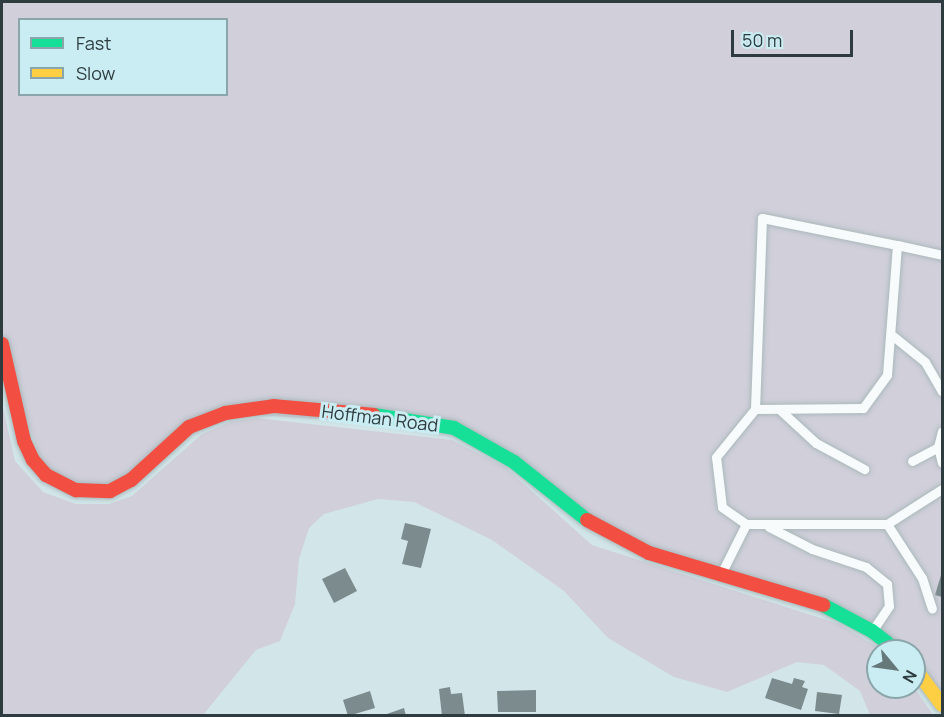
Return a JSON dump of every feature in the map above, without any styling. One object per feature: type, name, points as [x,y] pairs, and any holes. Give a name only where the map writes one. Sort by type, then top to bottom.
[{"type":"street","name":"Hoffman Road","points":[[2,344],[24,441],[33,460],[46,475],[76,490],[110,491],[131,480],[189,427],[225,413],[274,406],[388,416],[454,428],[514,462],[596,527],[649,553],[827,606],[882,639]]},
{"type":"street","points":[[926,683],[942,705]]},
{"type":"lane","points":[[942,255],[762,218],[755,409],[716,457],[722,507],[746,524],[766,526],[887,524],[942,489]]},
{"type":"lane","points":[[755,409],[863,408],[887,375],[893,336],[897,245]]},
{"type":"lane","points":[[893,336],[925,362],[942,392]]},
{"type":"lane","points":[[779,409],[816,443],[864,469]]},
{"type":"lane","points":[[942,431],[938,447],[942,463]]},
{"type":"lane","points":[[912,461],[938,447]]},
{"type":"lane","points":[[721,574],[746,524]]},
{"type":"lane","points":[[887,524],[922,578],[932,608]]},
{"type":"lane","points":[[766,526],[812,549],[866,567],[887,584],[889,606],[872,631]]},
{"type":"shaded area","points":[[2,2],[942,2],[942,705],[926,683],[926,639],[882,639],[872,631],[649,553],[454,428],[225,413],[110,491],[46,475],[2,344]]},
{"type":"shaded area","points":[[2,403],[15,461],[43,492],[76,504],[109,504],[132,496],[202,434],[230,422],[257,418],[452,440],[505,467],[592,545],[839,624],[866,640],[866,699],[922,699],[933,715],[870,715],[860,691],[824,665],[797,662],[727,692],[674,677],[608,638],[564,591],[492,540],[414,502],[378,499],[324,514],[309,528],[299,559],[295,604],[280,641],[256,650],[203,715],[2,715]]},
{"type":"building","points":[[405,523],[431,529],[421,568],[402,564],[408,541],[401,539]]},
{"type":"building","points":[[345,568],[357,591],[334,603],[322,579]]},
{"type":"building","points":[[942,576],[942,597],[935,595]]},
{"type":"building","points":[[772,678],[792,684],[794,678],[805,681],[802,687],[808,689],[801,710],[765,698]]},
{"type":"building","points":[[450,687],[451,694],[462,693],[465,716],[442,716],[439,689]]},
{"type":"building","points":[[536,690],[536,712],[498,712],[497,691]]},
{"type":"building","points":[[370,691],[375,708],[348,716],[343,700]]},
{"type":"building","points":[[817,692],[842,695],[839,714],[815,711]]},
{"type":"building","points":[[404,708],[406,716],[384,716],[384,715]]},
{"type":"traffic: fast","points":[[374,415],[454,428],[514,462],[587,520]]},
{"type":"traffic: fast","points":[[823,605],[882,639]]},
{"type":"traffic: slow","points":[[926,683],[942,705]]},
{"type":"traffic: jam","points":[[2,344],[24,441],[33,460],[46,475],[76,490],[110,491],[131,480],[189,427],[225,413],[274,406],[374,415]]},
{"type":"traffic: jam","points":[[587,520],[649,553],[823,605]]}]
